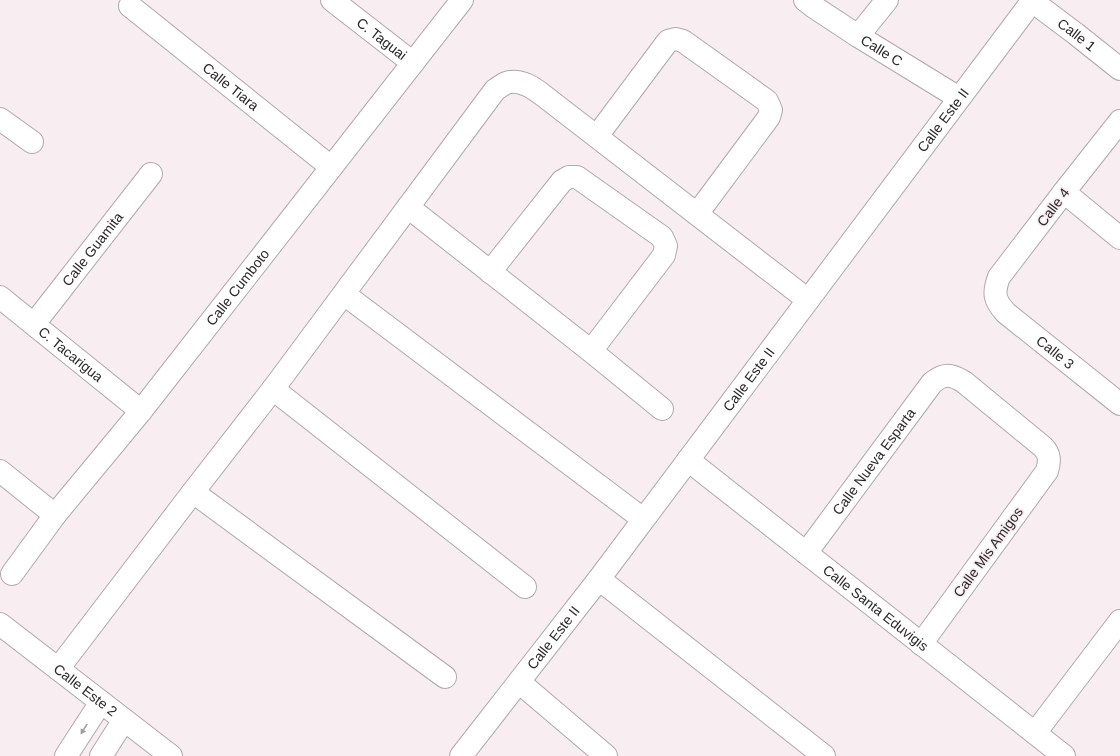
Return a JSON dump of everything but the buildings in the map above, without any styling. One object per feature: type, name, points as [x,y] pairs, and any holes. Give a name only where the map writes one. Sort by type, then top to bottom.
[{"type":"street","name":"C. Taguai","points":[[332,0],[413,63]]},
{"type":"street","name":"Calle Cumboto","points":[[12,574],[55,515],[141,411],[462,0]]},
{"type":"street","name":"Calle C","points":[[806,0],[814,7],[858,36],[959,98]]},
{"type":"street","points":[[858,36],[887,0]]},
{"type":"street","name":"Calle 1","points":[[1032,1],[1120,69]]},
{"type":"street","name":"Calle Este II","points":[[468,754],[519,682],[599,579],[1032,1]]},
{"type":"street","name":"Calle Tiara","points":[[130,6],[331,167]]},
{"type":"street","points":[[597,136],[668,41],[676,39],[683,41],[767,101],[771,110],[769,117],[697,214]]},
{"type":"street","points":[[58,669],[273,389],[495,90],[506,83],[518,82],[530,86],[597,136],[808,300]]},
{"type":"street","points":[[0,118],[32,142]]},
{"type":"street","name":"Calle 4","points":[[995,296],[995,287],[999,277],[1120,121]]},
{"type":"street","name":"Calle Guamita","points":[[34,324],[151,174]]},
{"type":"street","points":[[490,272],[562,181],[569,177],[577,177],[662,237],[666,246],[664,255],[591,351]]},
{"type":"street","points":[[1064,192],[1120,238]]},
{"type":"street","points":[[408,207],[591,351],[662,409]]},
{"type":"street","points":[[344,294],[643,519]]},
{"type":"street","name":"Calle 3","points":[[995,296],[998,304],[1006,313],[1120,404]]},
{"type":"street","name":"C. Tacarigua","points":[[0,297],[141,411]]},
{"type":"street","name":"Calle Mis Amigos","points":[[921,644],[1047,471],[1050,458],[1044,447],[964,382],[955,377],[946,375]]},
{"type":"street","name":"Calle Nueva Esparta","points":[[806,554],[932,383],[946,375]]},
{"type":"street","points":[[273,389],[525,587]]},
{"type":"street","name":"Calle Santa Eduvigis","points":[[688,460],[1064,756]]},
{"type":"street","points":[[0,471],[55,515]]},
{"type":"street","points":[[193,492],[445,677]]},
{"type":"street","points":[[599,579],[824,756]]},
{"type":"street","points":[[1035,733],[1120,621]]},
{"type":"street","name":"Calle Este 2","points":[[0,624],[171,756]]},
{"type":"street","points":[[519,682],[606,756]]},
{"type":"street","points":[[66,756],[101,702]]},
{"type":"street","points":[[101,756],[124,720]]}]
